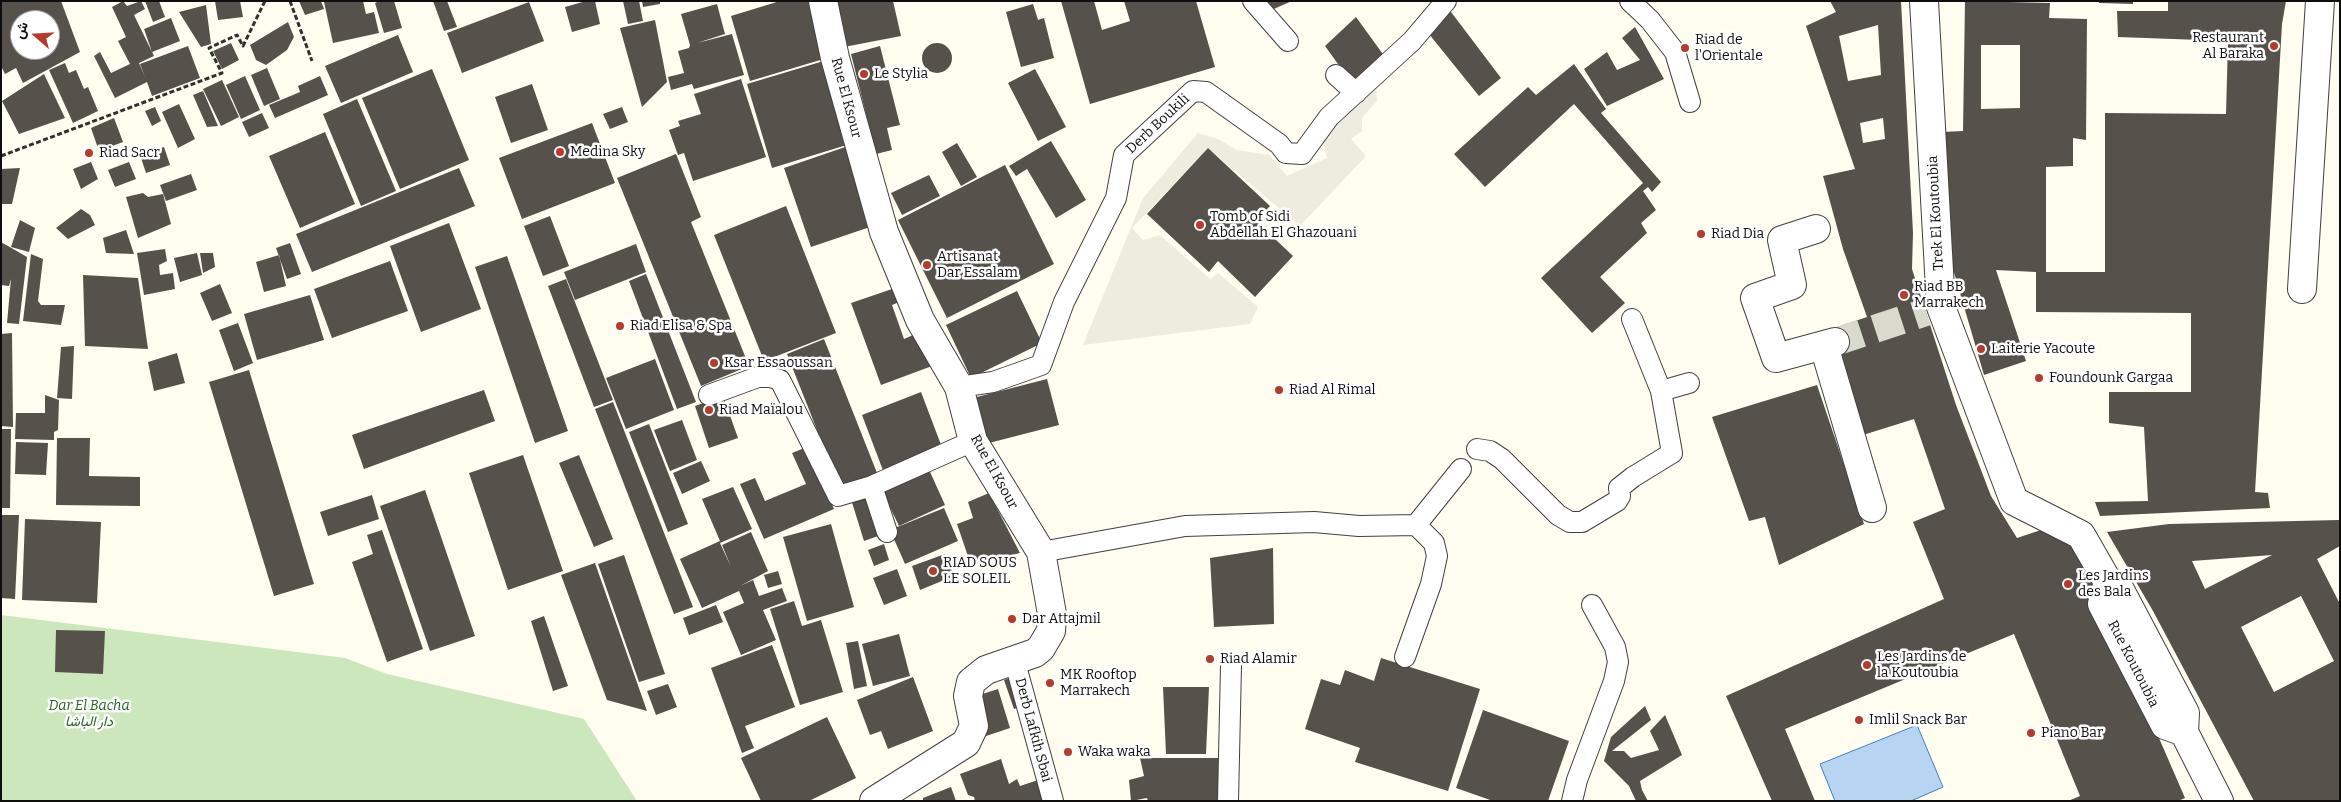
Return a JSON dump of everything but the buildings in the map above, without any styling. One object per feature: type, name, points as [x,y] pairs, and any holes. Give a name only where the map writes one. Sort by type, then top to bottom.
[{"type":"street","name":"Rue El Ksour","points":[[823,1],[848,106],[884,232],[920,320],[959,387],[973,441],[1041,552],[1053,623],[1041,648],[1035,654],[1014,659],[986,670],[971,682],[968,696],[974,726],[966,743],[874,801]]},
{"type":"street","name":"Trek El Koutoubia","points":[[1924,1],[1934,310],[2014,501]]},
{"type":"street","points":[[2302,290],[2320,1]]},
{"type":"street","points":[[1816,229],[1782,240],[1792,285],[1755,298],[1776,358],[1829,344],[1872,508]]},
{"type":"street","name":"Rue Koutoubia","points":[[2014,501],[2081,535],[2108,582],[2102,604],[2165,725],[2184,732],[2219,801]]},
{"type":"lane","points":[[1253,1],[1288,41]]},
{"type":"lane","name":"Derb Boukili","points":[[959,387],[994,382],[1041,366],[1064,302],[1116,198],[1124,155],[1193,91],[1206,92],[1280,144],[1286,153],[1302,154],[1329,117],[1412,41],[1446,1]]},
{"type":"lane","points":[[1630,1],[1650,20],[1675,52],[1690,102]]},
{"type":"lane","points":[[1336,75],[1356,93]]},
{"type":"lane","points":[[1477,449],[1490,451],[1502,459],[1558,515],[1570,522],[1582,522],[1617,501],[1620,496],[1619,488],[1672,453],[1661,391],[1632,319]]},
{"type":"lane","points":[[708,395],[758,377],[770,377],[780,380],[838,496],[872,486],[973,441]]},
{"type":"lane","points":[[1661,391],[1689,383]]},
{"type":"lane","points":[[1416,525],[1461,470]]},
{"type":"lane","points":[[872,486],[887,532]]},
{"type":"lane","points":[[1041,552],[1185,526],[1314,522],[1359,526],[1416,525],[1434,543],[1437,556],[1431,584],[1405,657]]},
{"type":"lane","points":[[1572,801],[1577,780],[1614,681],[1618,662],[1615,647],[1592,605]]},
{"type":"lane","name":"Derb Lafkih Sbai","points":[[1014,659],[1053,801]]},
{"type":"lane","points":[[1228,801],[1231,666]]},
{"type":"path","points":[[1,156],[222,73],[209,48],[237,35],[243,46],[265,1]]},
{"type":"path","points":[[290,1],[312,62]]},
{"type":"green space","name":"Dar El Bacha دار الباشا","points":[[1,615],[345,658],[387,674],[584,719],[637,801],[1,801]]},
{"type":"shaded area","points":[[1376,87],[1377,101],[1362,118],[1362,131],[1351,139],[1366,156],[1300,226],[1208,148],[1132,228],[1143,240],[1160,235],[1210,279],[1218,273],[1258,307],[1250,324],[1083,345],[1143,198],[1198,133],[1218,139],[1237,150],[1269,155],[1287,176],[1327,158],[1321,133]]},
{"type":"water","points":[[1917,725],[1943,787],[1911,801],[1835,801],[1820,764]]},
{"type":"tunnel","points":[[1835,342],[1926,312]]},
{"type":"place","name":"Restaurant Al Baraka","points":[[2274,46]]},
{"type":"place","name":"Riad de l'Orientale","points":[[1685,48]]},
{"type":"place","name":"Le Stylia","points":[[864,74]]},
{"type":"place","name":"Medina Sky","points":[[560,152]]},
{"type":"place","name":"Riad Sacr","points":[[89,153]]},
{"type":"place","name":"Tomb of Sidi Abdellah El Ghazouani","points":[[1200,225]]},
{"type":"place","name":"Riad Dia","points":[[1701,234]]},
{"type":"place","name":"Artisanat Dar Essalam","points":[[927,265]]},
{"type":"place","name":"Riad BB Marrakech","points":[[1904,295]]},
{"type":"place","name":"Riad Elisa & Spa","points":[[620,326]]},
{"type":"place","name":"Laiterie Yacoute","points":[[1981,349]]},
{"type":"place","name":"Ksar Essaoussan","points":[[714,363]]},
{"type":"place","name":"Foundounk Gargaa","points":[[2039,378]]},
{"type":"place","name":"Riad Al Rimal","points":[[1279,390]]},
{"type":"place","name":"Riad Maïalou","points":[[709,410]]},
{"type":"place","name":"RIAD SOUS LE SOLEIL","points":[[933,571]]},
{"type":"place","name":"Les Jardins des Bala","points":[[2068,584]]},
{"type":"place","name":"Dar Attajmil","points":[[1012,619]]},
{"type":"place","name":"Riad Alamir","points":[[1210,659]]},
{"type":"place","name":"Les Jardins de la Koutoubia","points":[[1867,665]]},
{"type":"place","name":"MK Rooftop Marrakech","points":[[1050,683]]},
{"type":"place","name":"Imlil Snack Bar","points":[[1859,720]]},
{"type":"place","name":"Piano Bar","points":[[2031,733]]},
{"type":"place","name":"Waka waka","points":[[1068,752]]}]
